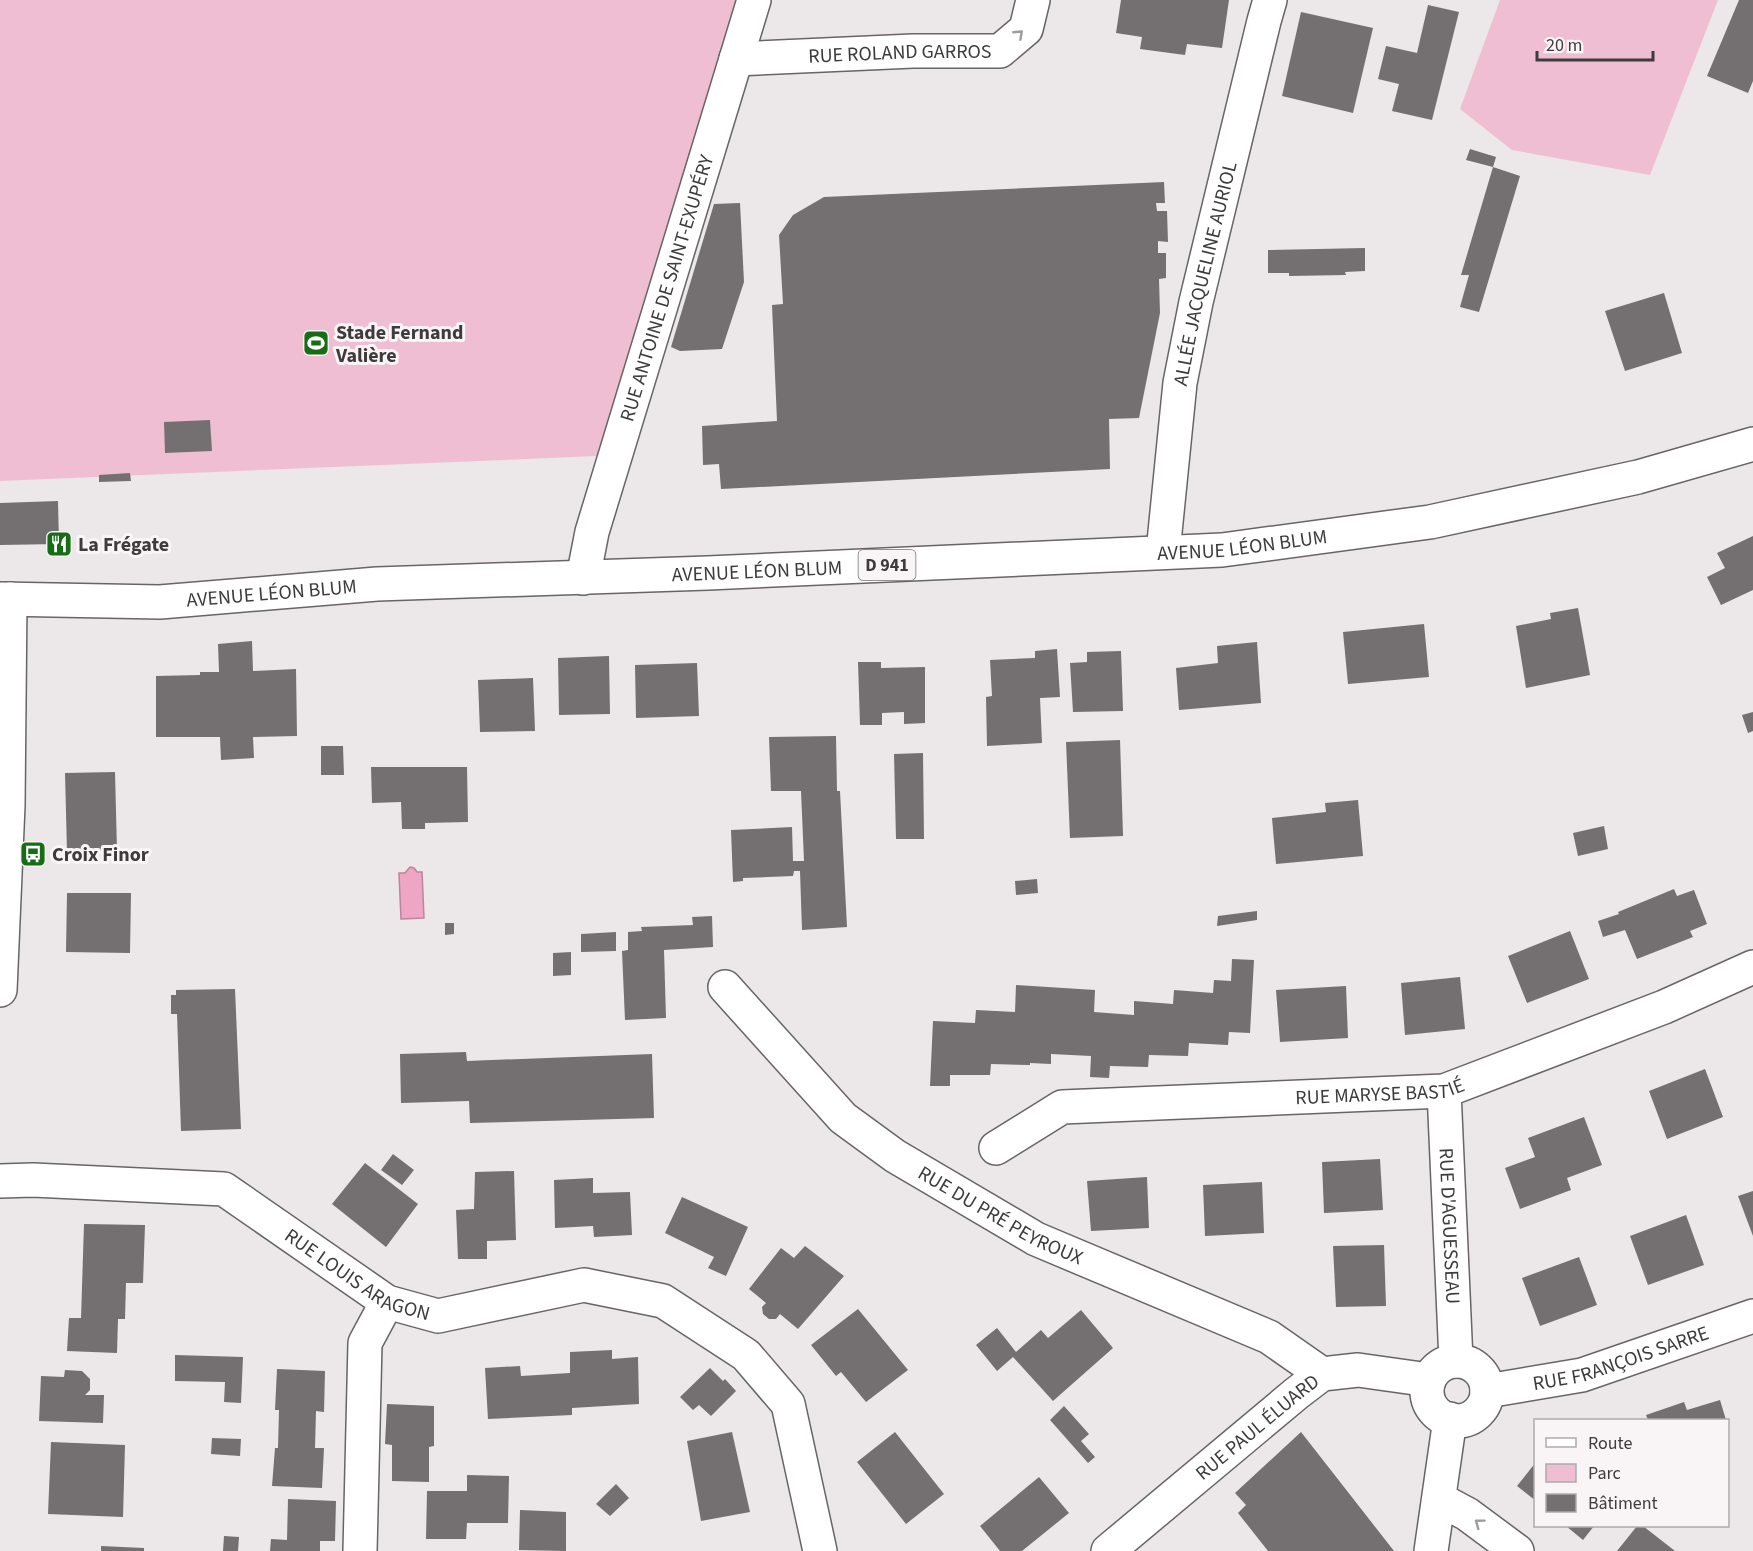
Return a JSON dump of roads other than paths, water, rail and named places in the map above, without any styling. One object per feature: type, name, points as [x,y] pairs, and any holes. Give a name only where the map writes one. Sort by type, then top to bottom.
[{"type":"street","name":"RUE ANTOINE DE SAINT-EXUPÉRY","points":[[583,578],[595,521],[753,0]]},
{"type":"street","name":"RUE ROLAND GARROS","points":[[736,59],[913,51],[1000,51],[1026,29],[1033,0]]},
{"type":"street","name":"ALLÉE JACQUELINE AURIOL","points":[[1162,552],[1180,383],[1189,336],[1270,0]]},
{"type":"street","name":"AVENUE LÉON BLUM","points":[[5,599],[160,602],[377,584],[583,578],[1221,550],[1430,522],[1638,477],[1753,444]]},
{"type":"street","points":[[0,990],[8,805],[5,599]]},
{"type":"street","name":"RUE MARYSE BASTIÉ","points":[[996,1148],[1062,1107],[1444,1091],[1664,1007],[1753,967]]},
{"type":"street","name":"RUE DU PRÉ PEYROUX","points":[[725,987],[843,1118],[895,1156],[1036,1239],[1269,1337],[1322,1374]]},
{"type":"street","name":"RUE D'AGUESSEAU","points":[[1444,1091],[1456,1361]]},
{"type":"street","name":"RUE LOUIS ARAGON","points":[[0,1181],[33,1180],[224,1189],[387,1302],[438,1316],[584,1285],[663,1301],[746,1355],[788,1404],[820,1551]]},
{"type":"street","points":[[360,1551],[365,1343],[387,1302]]},
{"type":"street","name":"RUE FRANÇOIS SARRE","points":[[1487,1390],[1582,1375],[1753,1316]]},
{"type":"street","points":[[1456,1361],[1474,1366],[1486,1381],[1487,1390],[1486,1400],[1476,1414],[1459,1420],[1450,1419],[1434,1409],[1428,1390],[1429,1380],[1440,1367],[1456,1361]]},
{"type":"street","name":"RUE PAUL ÉLUARD","points":[[1108,1551],[1322,1374],[1358,1370],[1429,1380]]},
{"type":"street","points":[[1431,1551],[1450,1419]]},
{"type":"street","points":[[1439,1499],[1467,1514],[1517,1551]]},
{"type":"place","name":"Stade Fernand Valière","points":[[316,343]]},
{"type":"place","name":"La Frégate","points":[[59,544]]},
{"type":"place","name":"Croix Finor","points":[[33,854]]}]
